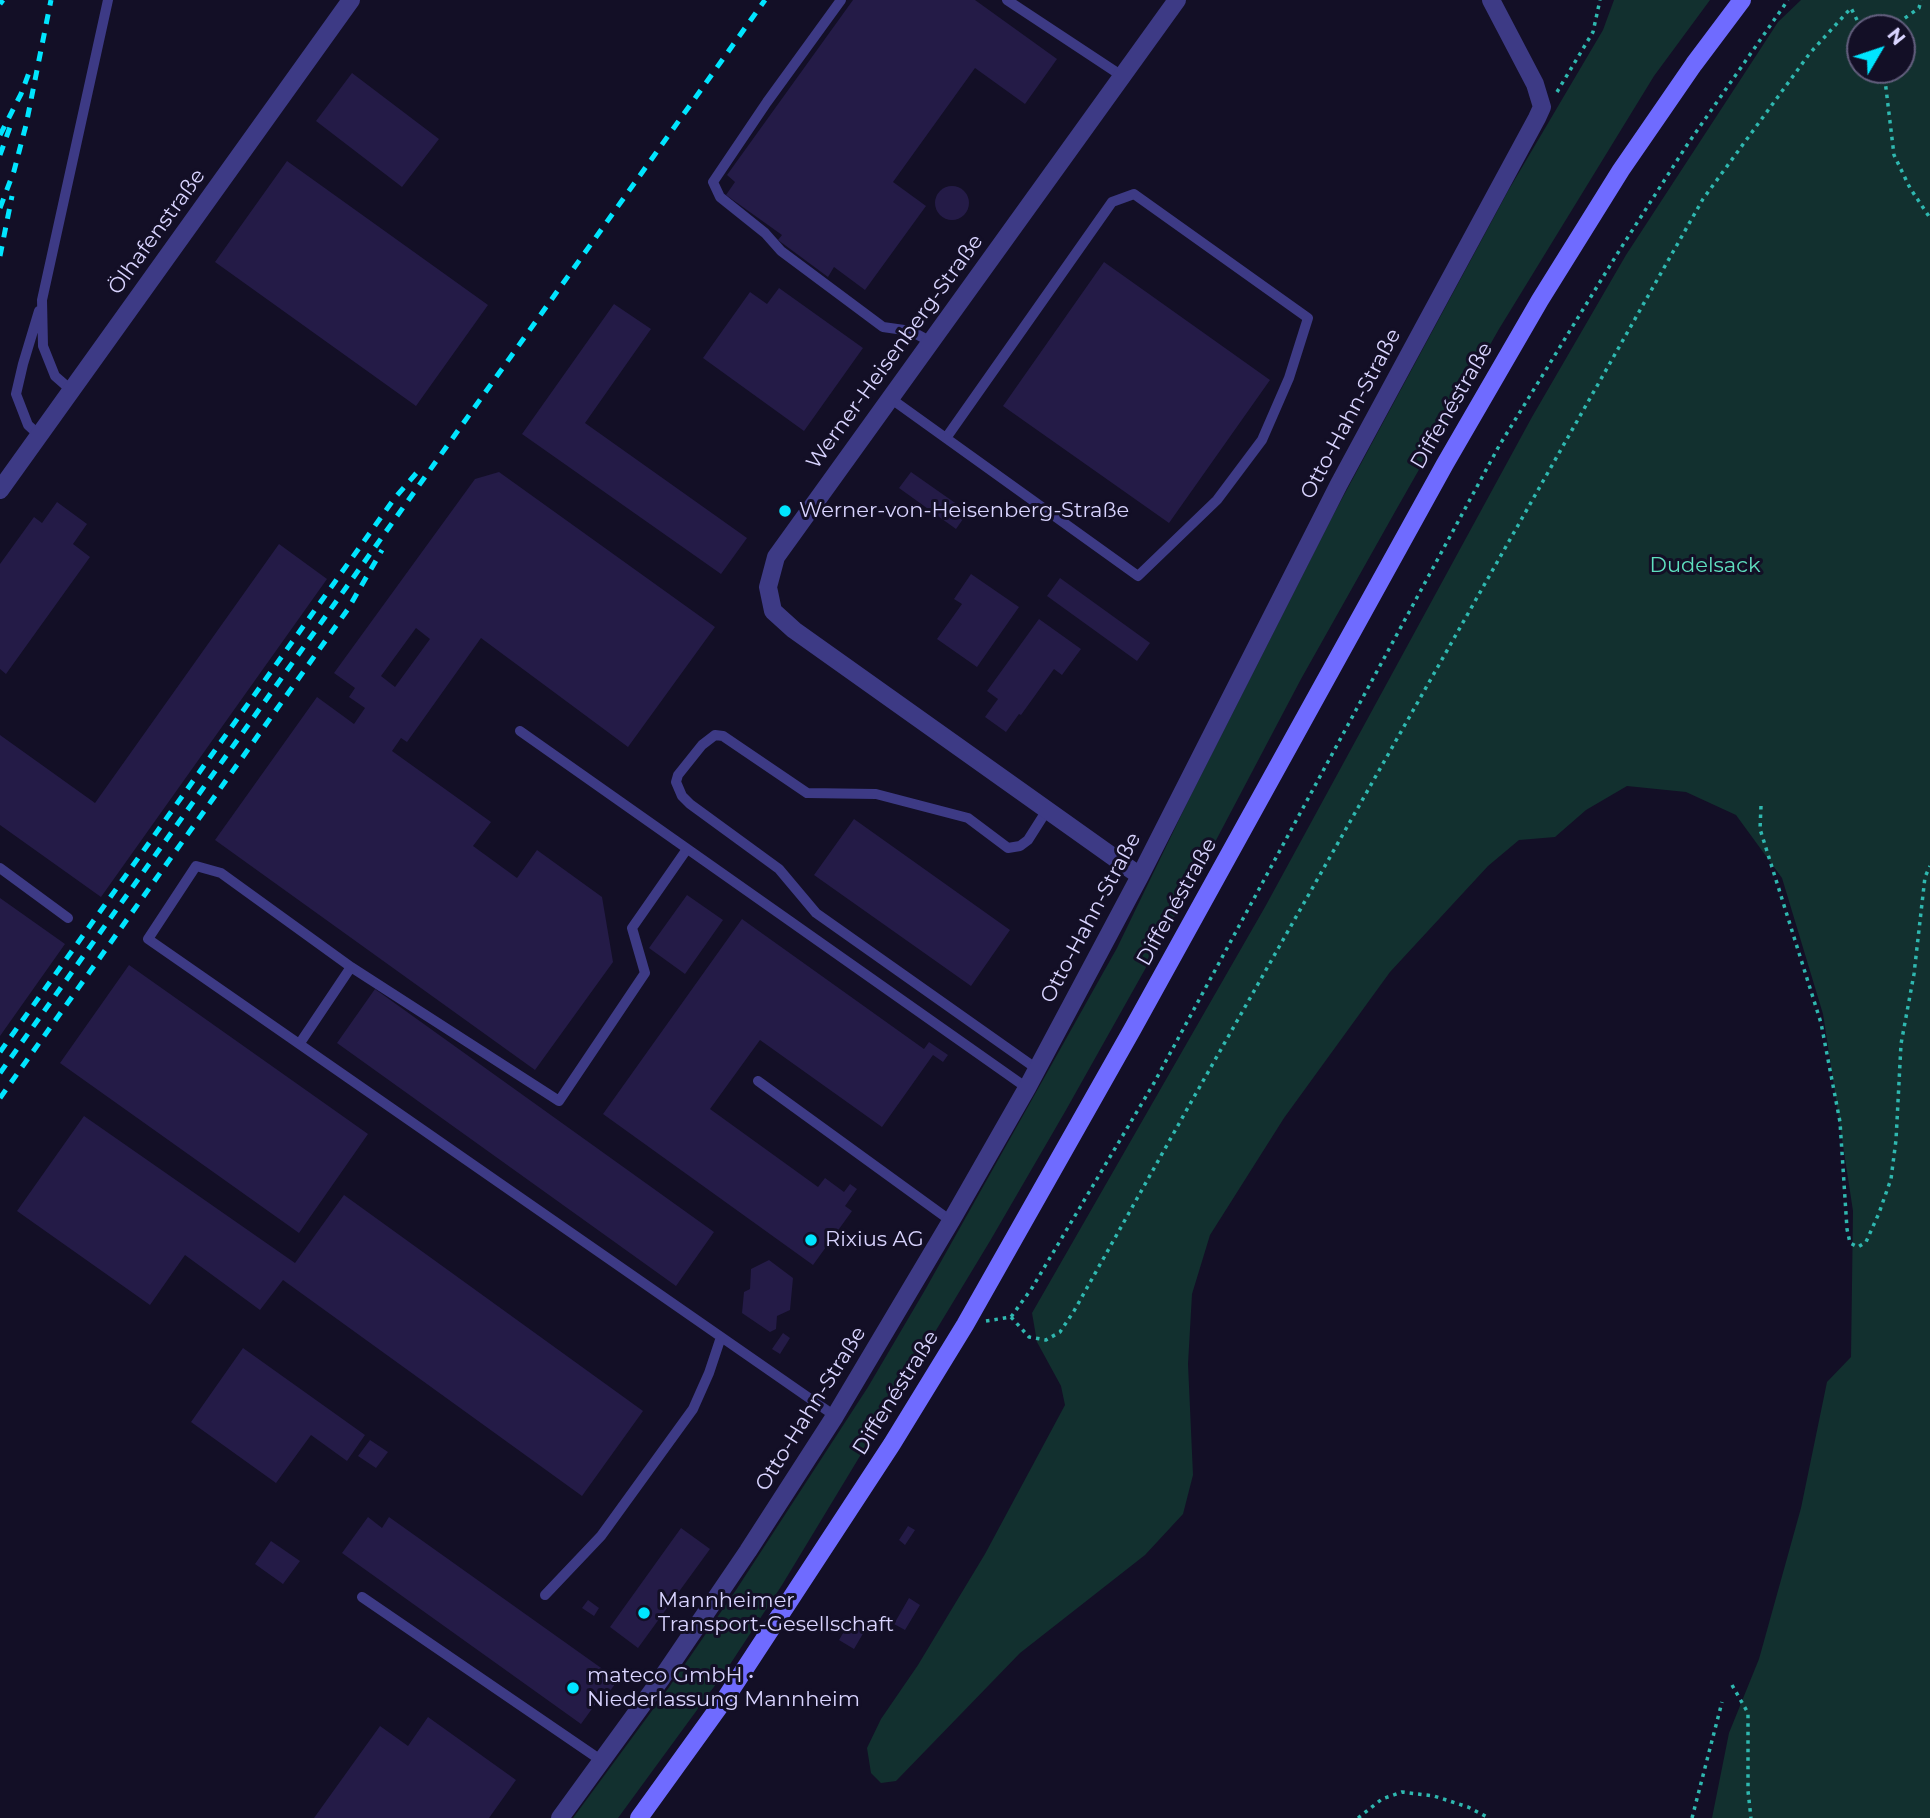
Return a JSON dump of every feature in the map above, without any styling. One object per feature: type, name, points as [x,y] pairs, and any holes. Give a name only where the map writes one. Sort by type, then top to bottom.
[{"type":"main road","name":"Diffenéstraße","points":[[639,1818],[727,1696],[892,1444],[965,1325],[1132,1030],[1445,464],[1540,300],[1620,170],[1693,64],[1742,0]]},
{"type":"street","name":"Ölhafenstraße","points":[[0,490],[351,0]]},
{"type":"street","name":"Werner-Heisenberg-Straße","points":[[1140,876],[794,630],[773,611],[768,587],[776,557],[1177,0]]},
{"type":"street","points":[[1491,0],[1535,84],[1542,107]]},
{"type":"street","name":"Otto-Hahn-Straße","points":[[560,1818],[661,1679],[726,1583],[835,1416],[951,1221],[1027,1088],[1140,876],[1339,484],[1542,107]]},
{"type":"lane","points":[[39,435],[28,425],[16,394],[42,300],[108,0]]},
{"type":"lane","points":[[841,0],[713,182],[720,197],[765,233],[781,251],[883,327],[911,331],[931,342]]},
{"type":"lane","points":[[1007,0],[1122,76]]},
{"type":"lane","points":[[890,398],[946,439],[1138,576],[1217,500],[1262,440],[1289,378],[1308,317],[1134,194],[1112,202],[946,439]]},
{"type":"lane","points":[[42,300],[43,346],[55,376],[71,390]]},
{"type":"lane","points":[[520,732],[1027,1088]]},
{"type":"lane","points":[[1037,1069],[816,913],[779,869],[690,804],[682,796],[676,782],[678,775],[702,745],[715,736],[723,736],[807,793],[876,794],[968,818],[1008,848],[1020,846],[1028,840],[1047,810]]},
{"type":"lane","points":[[687,849],[632,928],[645,973],[559,1101],[351,967],[221,873],[195,866],[148,939],[835,1416]]},
{"type":"lane","points":[[0,868],[68,918]]},
{"type":"lane","points":[[299,1043],[351,967]]},
{"type":"lane","points":[[758,1081],[951,1221]]},
{"type":"lane","points":[[545,1595],[601,1536],[693,1409],[721,1337]]},
{"type":"lane","points":[[362,1597],[602,1761]]},
{"type":"path","points":[[1542,107],[1560,88],[1593,32],[1600,0]]},
{"type":"path","points":[[965,1325],[1011,1317],[1032,1288],[1154,1083],[1499,446],[1687,145],[1788,0]]},
{"type":"path","points":[[1911,14],[1919,8],[1921,0]]},
{"type":"path","points":[[1011,1317],[1029,1337],[1046,1340],[1060,1332],[1074,1311],[1703,199],[1810,53],[1851,8],[1854,14]]},
{"type":"path","points":[[1885,84],[1894,155],[1910,188],[1930,218]]},
{"type":"path","points":[[1761,806],[1760,830],[1821,1023],[1840,1122],[1847,1230],[1850,1243],[1858,1247],[1866,1242],[1891,1179],[1896,1140],[1901,1044],[1914,974],[1925,877],[1930,866]]},
{"type":"path","points":[[1732,1685],[1748,1713],[1748,1791],[1751,1818]]},
{"type":"path","points":[[1692,1818],[1721,1702]]},
{"type":"path","points":[[1358,1818],[1382,1799],[1402,1792],[1434,1796],[1468,1807],[1489,1818]]},
{"type":"green space","points":[[1614,0],[1710,0],[1654,76],[1499,329],[1301,679],[1194,882],[1066,1110],[782,1585],[727,1669],[618,1818],[573,1818],[665,1693],[736,1590],[868,1387],[925,1290],[1117,948],[1331,519],[1508,191],[1603,30]]},
{"type":"green space","name":"Dudelsack","points":[[1801,0],[1930,0],[1930,1818],[1712,1818],[1729,1733],[1759,1659],[1801,1508],[1827,1382],[1851,1357],[1853,1211],[1823,1014],[1782,878],[1736,815],[1686,792],[1627,786],[1586,810],[1555,837],[1519,840],[1488,866],[1390,972],[1284,1118],[1210,1235],[1192,1294],[1188,1364],[1193,1475],[1183,1514],[1145,1555],[1020,1653],[896,1781],[881,1783],[871,1773],[867,1748],[881,1719],[918,1665],[985,1554],[1065,1405],[1061,1386],[1037,1342],[1032,1313],[1265,907],[1532,417],[1626,255],[1778,22]]},
{"type":"building","points":[[853,0],[975,0],[1057,59],[1025,104],[975,68],[893,182],[926,206],[865,290],[834,267],[828,277],[778,240],[782,235],[726,195],[735,182],[727,175]]},
{"type":"building","points":[[352,73],[439,139],[402,187],[316,121]]},
{"type":"building","points":[[287,161],[488,305],[416,406],[215,262]]},
{"type":"building","points":[[952,186],[964,191],[969,203],[964,215],[952,220],[940,215],[935,203],[940,191]]},
{"type":"building","points":[[1104,262],[1270,380],[1169,523],[1003,406]]},
{"type":"building","points":[[779,288],[863,348],[804,431],[703,358],[750,292],[767,304]]},
{"type":"building","points":[[614,304],[651,329],[585,423],[747,538],[721,574],[522,434]]},
{"type":"building","points":[[499,472],[715,627],[628,747],[481,638],[407,742],[401,738],[392,751],[491,822],[473,846],[517,878],[537,850],[602,897],[613,962],[535,1070],[215,840],[317,697],[354,724],[365,708],[349,697],[355,688],[334,673],[475,479]],"holes":[[[416,628],[430,639],[395,687],[381,676]]]},
{"type":"building","points":[[911,472],[968,512],[956,529],[899,488]]},
{"type":"building","points":[[57,502],[87,524],[73,544],[90,557],[6,674],[0,669],[0,564],[34,517],[42,523]]},
{"type":"building","points":[[279,544],[327,579],[101,897],[0,825],[0,735],[95,803]]},
{"type":"building","points":[[971,574],[1019,607],[977,667],[937,639],[962,604],[954,599]]},
{"type":"building","points":[[1060,578],[1150,643],[1137,661],[1047,596]]},
{"type":"building","points":[[1039,619],[1081,649],[1062,675],[1054,669],[1006,732],[985,717],[998,699],[987,691]]},
{"type":"building","points":[[854,819],[1010,930],[971,986],[814,875]]},
{"type":"building","points":[[687,895],[723,920],[685,974],[649,948]]},
{"type":"building","points":[[0,898],[65,944],[0,1036]]},
{"type":"building","points":[[742,919],[924,1049],[929,1042],[948,1055],[943,1062],[933,1055],[882,1127],[760,1040],[710,1109],[818,1187],[825,1178],[844,1192],[850,1184],[857,1189],[845,1206],[852,1211],[813,1265],[603,1114]]},
{"type":"building","points":[[129,965],[368,1134],[299,1233],[60,1063]]},
{"type":"building","points":[[375,989],[714,1232],[676,1286],[337,1043]]},
{"type":"building","points":[[84,1116],[295,1263],[344,1195],[643,1411],[582,1496],[283,1280],[260,1310],[185,1255],[150,1305],[17,1211]]},
{"type":"building","points":[[769,1260],[793,1278],[790,1310],[777,1316],[776,1329],[770,1332],[742,1313],[744,1292],[750,1289],[751,1269]]},
{"type":"building","points":[[783,1333],[790,1338],[780,1354],[772,1349]]},
{"type":"building","points":[[243,1348],[365,1435],[347,1461],[311,1435],[276,1483],[191,1422]]},
{"type":"building","points":[[370,1440],[388,1452],[376,1468],[358,1456]]},
{"type":"building","points":[[368,1517],[382,1528],[389,1517],[618,1680],[610,1691],[607,1688],[581,1724],[342,1553]]},
{"type":"building","points":[[908,1526],[915,1530],[905,1545],[899,1540]]},
{"type":"building","points":[[681,1528],[710,1549],[638,1648],[610,1627]]},
{"type":"building","points":[[271,1541],[300,1561],[283,1584],[255,1564]]},
{"type":"building","points":[[909,1598],[920,1605],[905,1630],[894,1624]]},
{"type":"building","points":[[588,1600],[599,1608],[594,1616],[582,1608]]},
{"type":"building","points":[[853,1616],[868,1625],[854,1649],[839,1640]]},
{"type":"building","points":[[428,1717],[516,1780],[489,1818],[314,1818],[380,1726],[408,1746]]},
{"type":"railway","points":[[0,4],[3,0]]},
{"type":"railway","points":[[0,208],[14,171],[26,125],[51,0]]},
{"type":"railway","points":[[0,1073],[765,0]]},
{"type":"railway","points":[[0,135],[30,70]]},
{"type":"railway","points":[[0,155],[10,127]]},
{"type":"railway","points":[[0,256],[12,196]]},
{"type":"railway","points":[[0,1052],[394,499],[419,470]]},
{"type":"railway","points":[[0,1098],[348,609],[382,550]]},
{"type":"place","name":"Werner-von-Heisenberg-Straße","points":[[785,511]]},
{"type":"place","name":"Rixius AG","points":[[811,1240]]},
{"type":"place","name":"Mannheimer Transport-Gesellschaft","points":[[644,1613]]},
{"type":"place","name":"mateco GmbH • Niederlassung Mannheim","points":[[573,1688]]}]
